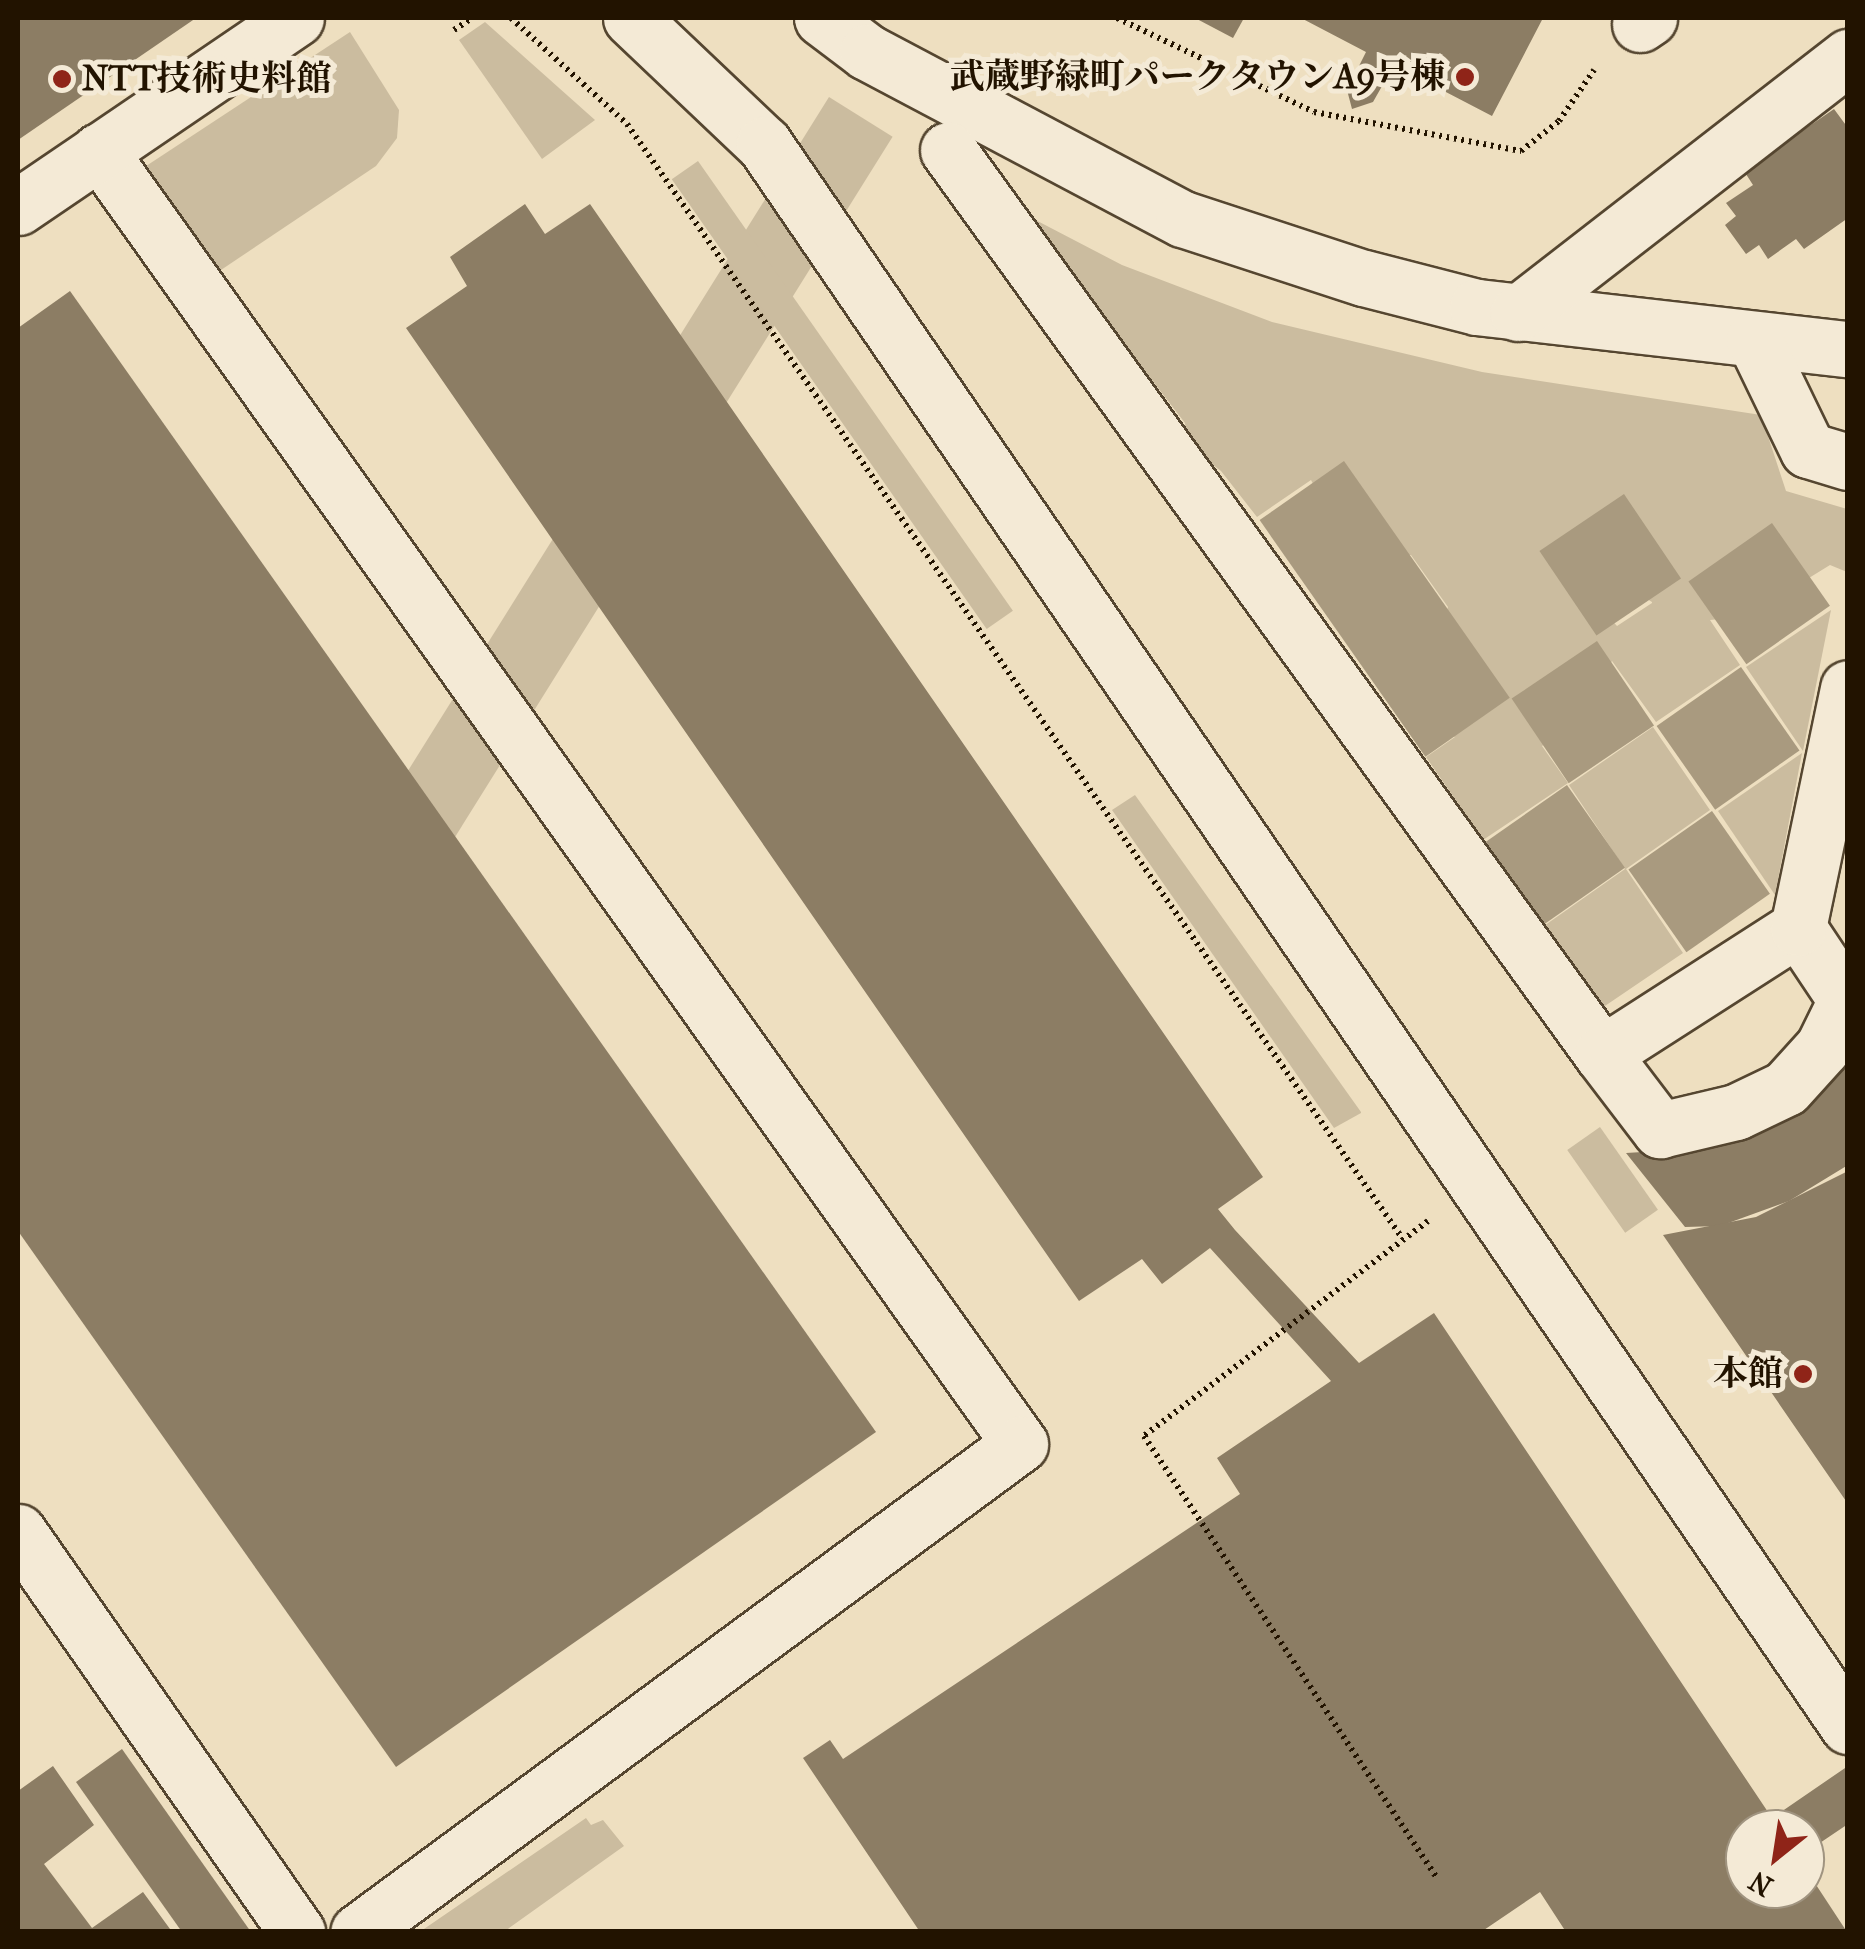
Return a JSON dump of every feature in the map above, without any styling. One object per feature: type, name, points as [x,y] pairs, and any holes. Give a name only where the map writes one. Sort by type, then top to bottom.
[{"type":"street","points":[[18,207],[296,18]]},
{"type":"street","points":[[631,18],[764,144],[1848,1726]]},
{"type":"street","points":[[822,18],[918,80],[1183,220],[1364,278],[1518,313],[1848,349]]},
{"type":"street","points":[[1518,313],[1848,57]]},
{"type":"street","points":[[948,150],[1660,1130],[1736,1112],[1786,1088],[1823,1047],[1846,1000],[1798,928],[1848,688]]},
{"type":"street","points":[[99,151],[1020,1444],[358,1932]]},
{"type":"street","points":[[1754,340],[1808,450],[1848,462]]},
{"type":"street","points":[[1602,1054],[1798,928]]},
{"type":"street","points":[[18,1532],[297,1932]]},
{"type":"path","points":[[454,30],[472,18]]},
{"type":"path","points":[[511,18],[626,124],[1402,1238]]},
{"type":"path","points":[[1117,18],[1314,112],[1520,151],[1559,121],[1613,42],[1645,21]]},
{"type":"path","points":[[1436,1878],[1144,1436],[1402,1238],[1479,1187]]},
{"type":"shaded area","points":[[485,22],[595,120],[542,159],[459,40]]},
{"type":"shaded area","points":[[350,32],[399,110],[397,138],[376,166],[212,276],[137,172]]},
{"type":"shaded area","points":[[829,97],[893,137],[251,1163],[188,1123]]},
{"type":"shaded area","points":[[698,161],[1013,611],[987,629],[672,179]]},
{"type":"shaded area","points":[[1024,214],[1122,265],[1272,322],[1482,372],[1761,415],[1786,491],[1847,509],[1847,572],[1830,565],[1783,594],[1730,618],[1710,620],[1740,665],[1656,722],[1612,661],[1566,727],[1542,746],[1568,783],[1483,840],[1426,757],[1455,737],[1440,732],[1434,654],[1448,607],[1411,555],[1392,555],[1321,499],[1311,480],[1257,517],[1221,471],[1188,446],[1185,423]],"holes":[[[1596,568],[1652,602],[1617,626],[1576,581]]]},
{"type":"shaded area","points":[[1344,461],[1510,698],[1425,757],[1260,520]]},
{"type":"shaded area","points":[[1624,494],[1681,579],[1596,636],[1539,551]]},
{"type":"shaded area","points":[[1772,523],[1830,606],[1746,664],[1688,582]]},
{"type":"shaded area","points":[[1831,610],[1803,751],[1746,667]]},
{"type":"shaded area","points":[[1597,641],[1654,726],[1569,783],[1512,699]]},
{"type":"shaded area","points":[[1741,667],[1800,751],[1715,810],[1657,726]]},
{"type":"shaded area","points":[[1653,727],[1710,810],[1626,869],[1683,953],[1599,1010],[1541,928],[1625,869],[1569,785]]},
{"type":"shaded area","points":[[1802,753],[1775,895],[1718,811]]},
{"type":"shaded area","points":[[1567,785],[1625,868],[1541,926],[1483,844]]},
{"type":"shaded area","points":[[1135,795],[1361,1113],[1334,1128],[1112,810]]},
{"type":"shaded area","points":[[1712,811],[1770,894],[1686,952],[1628,870]]},
{"type":"shaded area","points":[[1600,1127],[1658,1210],[1625,1233],[1567,1150]]},
{"type":"shaded area","points":[[586,1818],[591,1825],[603,1820],[624,1846],[505,1931],[421,1931]]},
{"type":"building","name":"NTT技術史料館","points":[[18,18],[196,18],[18,140]]},
{"type":"building","points":[[1195,18],[1244,18],[1233,38]]},
{"type":"building","name":"武蔵野緑町パークタウンA9号棟","points":[[1301,18],[1543,18],[1492,116],[1394,65],[1373,102],[1352,109],[1347,90],[1366,52]]},
{"type":"building","points":[[1834,109],[1848,128],[1848,218],[1804,249],[1796,239],[1768,259],[1759,245],[1746,254],[1725,225],[1736,216],[1726,203],[1753,185],[1744,171]]},
{"type":"building","points":[[525,204],[545,234],[590,204],[1263,1177],[1218,1209],[1359,1363],[1434,1313],[1766,1809],[1725,1809],[1725,1909],[1825,1909],[1825,1898],[1847,1932],[1566,1932],[1540,1892],[1481,1932],[920,1932],[803,1758],[830,1740],[843,1759],[1240,1494],[1217,1458],[1331,1381],[1210,1248],[1162,1284],[1142,1259],[1079,1301],[406,328],[467,286],[450,257]]},
{"type":"building","points":[[70,291],[876,1432],[396,1767],[18,1231],[18,328]]},
{"type":"building","points":[[1848,1050],[1848,1165],[1789,1201],[1720,1226],[1685,1227],[1626,1153],[1659,1151]]},
{"type":"building","points":[[1848,1171],[1848,1504],[1663,1235],[1756,1217]]},
{"type":"building","points":[[122,1749],[251,1932],[182,1932],[76,1782]]},
{"type":"building","points":[[53,1766],[94,1825],[44,1864],[92,1928],[143,1892],[170,1929],[166,1932],[18,1932],[18,1791]]},
{"type":"building","points":[[1848,1766],[1848,1824],[1825,1840],[1825,1809],[1785,1809]]},
{"type":"place","name":"武蔵野緑町パークタウンA9号棟","points":[[1465,77]]},
{"type":"place","name":"NTT技術史料館","points":[[62,79]]},
{"type":"place","name":"本館","points":[[1803,1374]]}]
